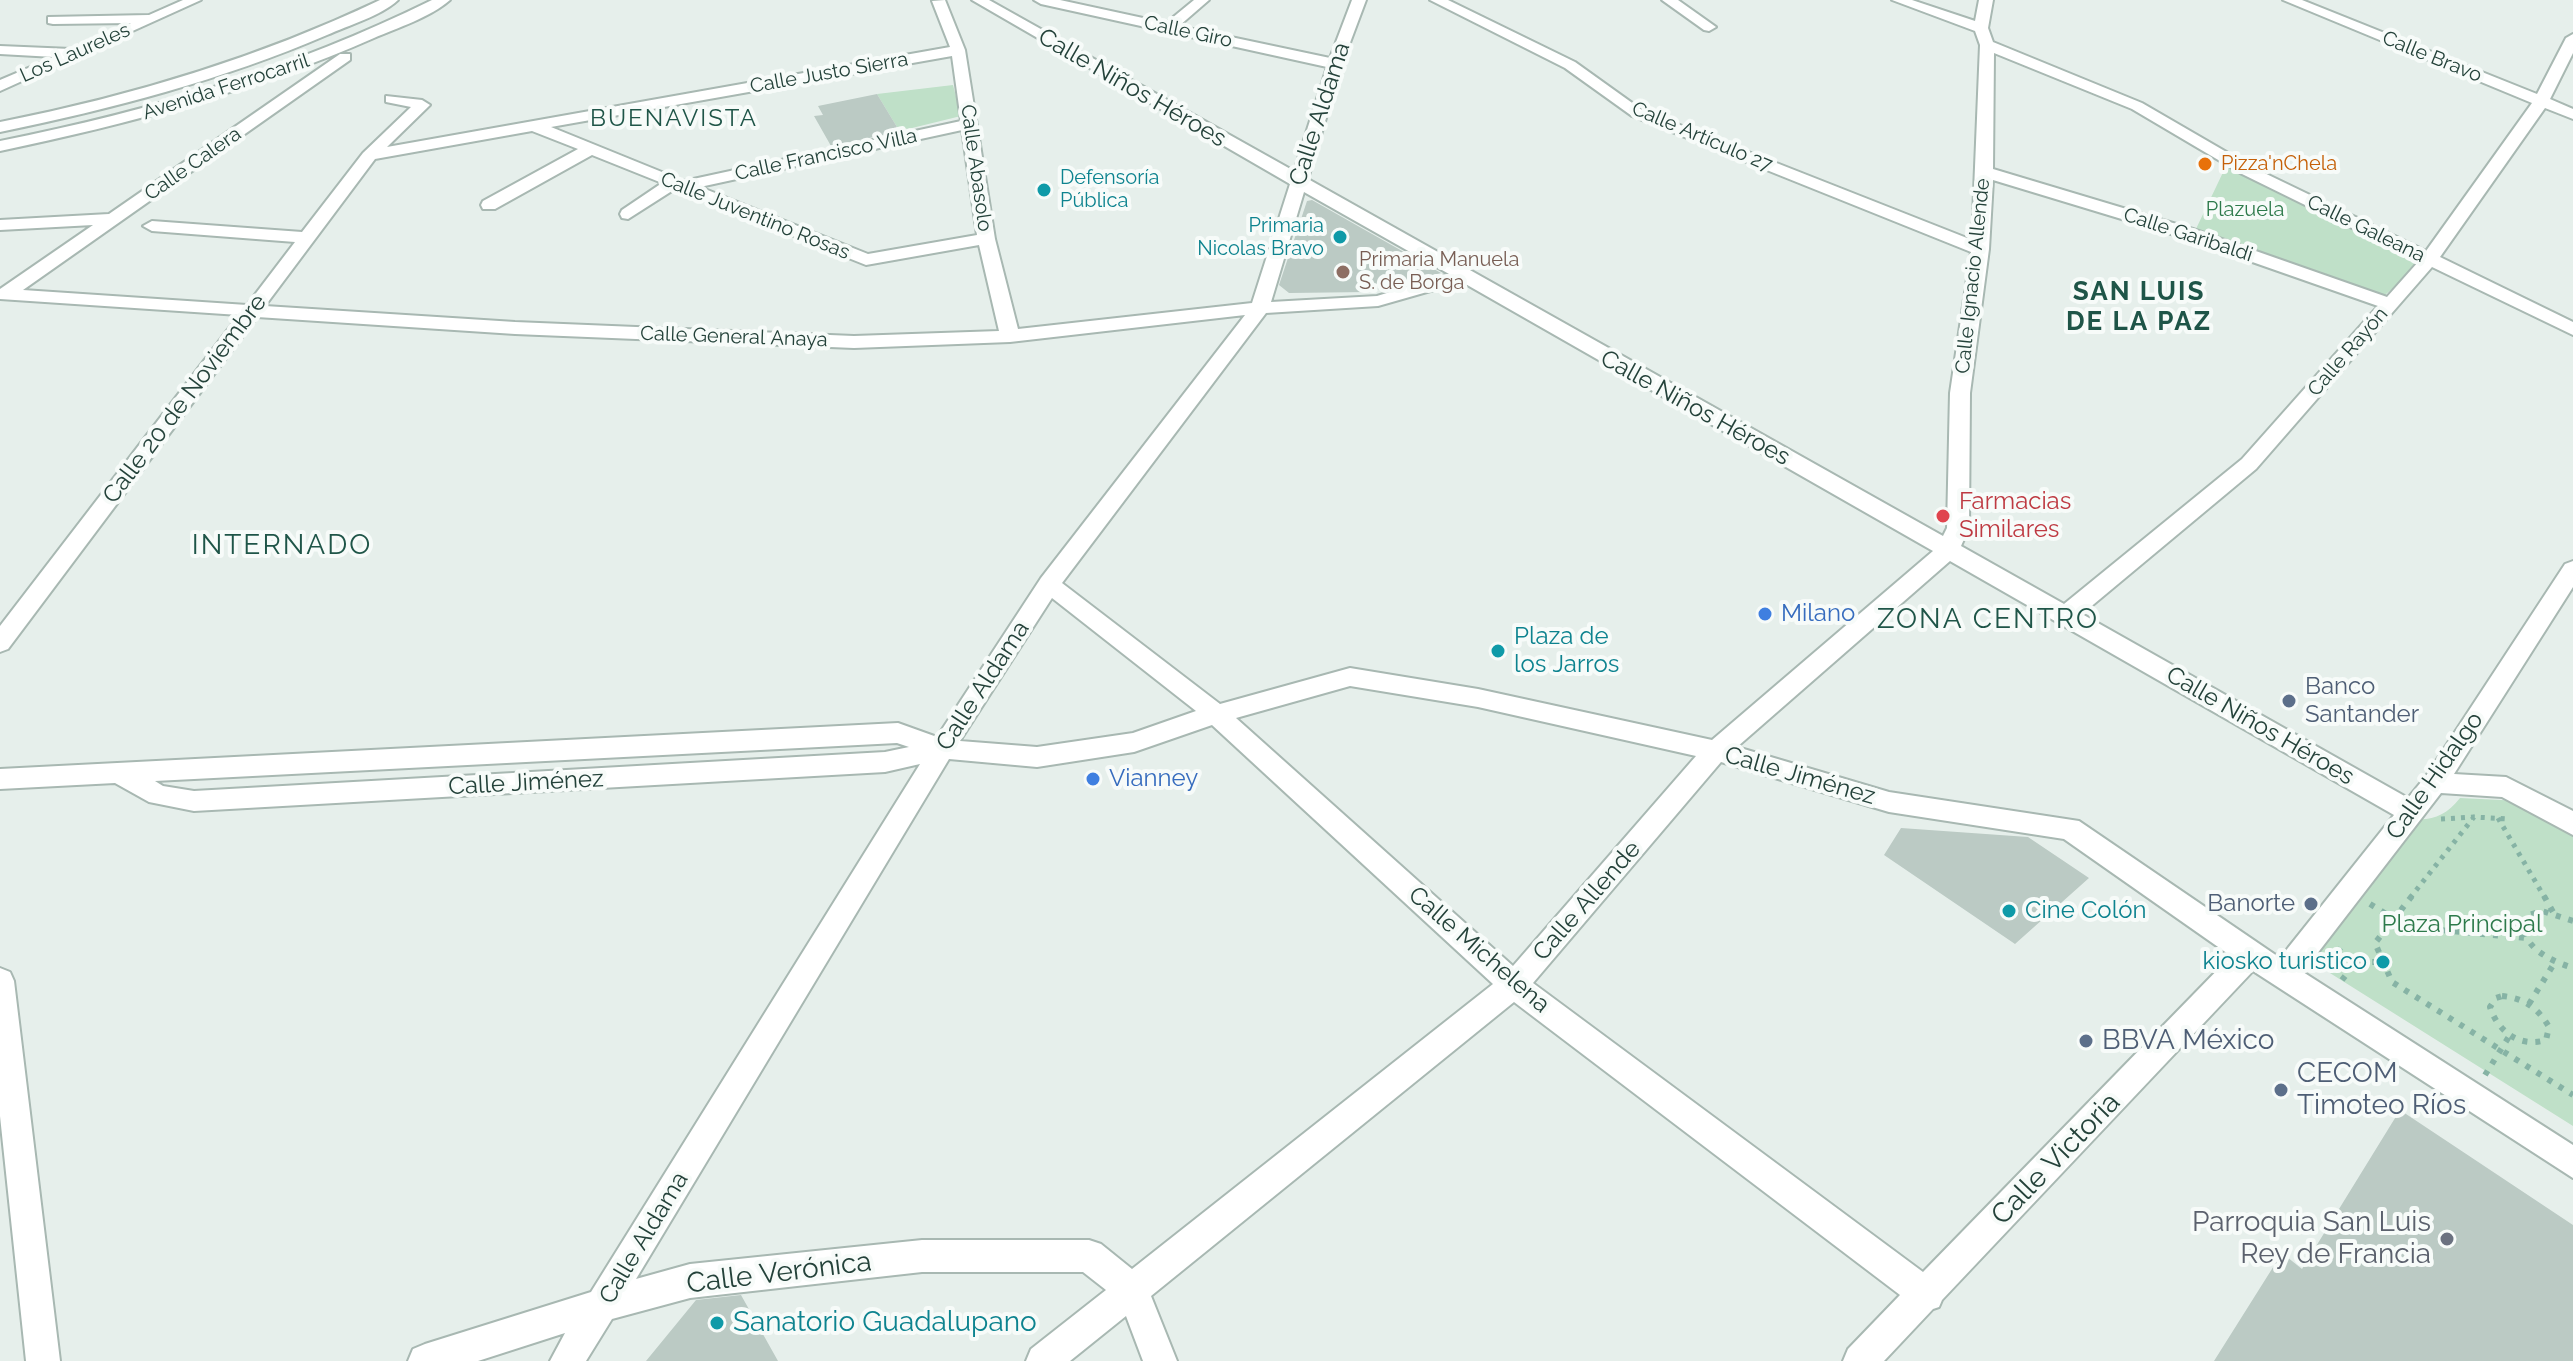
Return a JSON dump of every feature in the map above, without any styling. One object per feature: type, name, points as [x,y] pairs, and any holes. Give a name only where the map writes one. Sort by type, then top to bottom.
[{"type":"street","name":"Los Laureles","points":[[0,86],[194,0]]},
{"type":"street","name":"Avenida Ferrocarril","points":[[0,127],[75,113],[202,80],[324,33],[391,0]]},
{"type":"street","name":"Avenida Ferrocarril","points":[[0,146],[143,114],[265,79],[379,33],[443,0]]},
{"type":"street","points":[[937,0],[951,0]]},
{"type":"street","name":"Calle Abasolo","points":[[937,0],[958,50],[986,239],[1010,336]]},
{"type":"street","name":"Calle Niños Héroes","points":[[979,0],[2413,813]]},
{"type":"street","name":"Calle Giro","points":[[1041,0],[1335,64]]},
{"type":"street","points":[[1168,28],[1202,0]]},
{"type":"street","name":"Calle Aldama","points":[[567,1361],[942,749],[1049,584],[1260,308],[1335,64],[1359,0]]},
{"type":"street","name":"Calle Artículo 27","points":[[1437,0],[1570,65],[1637,113],[1980,249]]},
{"type":"street","points":[[1669,0],[1709,27]]},
{"type":"street","name":"Calle Galeana","points":[[1899,0],[2137,106],[2248,171],[2573,329]]},
{"type":"street","name":"Calle Ignacio Allende","points":[[1948,551],[1958,528],[1960,393],[1980,249],[1985,172],[1986,0]]},
{"type":"street","name":"Calle Bravo","points":[[2290,0],[2573,114]]},
{"type":"street","points":[[53,20],[155,17]]},
{"type":"street","name":"Calle Calera","points":[[3,294],[379,33]]},
{"type":"street","name":"Calle Rayón","points":[[2066,615],[2249,464],[2429,260],[2541,102],[2573,38]]},
{"type":"street","points":[[0,50],[75,53]]},
{"type":"street","name":"Calle Justo Sierra","points":[[369,156],[958,50]]},
{"type":"street","name":"Calle 20 de Noviembre","points":[[0,643],[369,156],[422,105],[391,99]]},
{"type":"street","name":"Calle Francisco Villa","points":[[677,184],[970,124]]},
{"type":"street","name":"Calle Juventino Rosas","points":[[532,125],[866,260],[986,239]]},
{"type":"street","points":[[489,205],[591,149]]},
{"type":"street","name":"Calle Garibaldi","points":[[1985,172],[2187,233],[2390,304]]},
{"type":"street","points":[[628,214],[677,184]]},
{"type":"street","points":[[0,225],[115,219]]},
{"type":"street","points":[[152,226],[307,238]]},
{"type":"street","name":"Calle General Anaya","points":[[3,294],[515,328],[854,342],[1010,336],[1260,308],[1378,301],[1463,276]]},
{"type":"street","name":"Calle Allende","points":[[1043,1361],[1514,985],[1716,751],[1948,551]]},
{"type":"street","name":"Calle Hidalgo","points":[[2284,974],[2435,783],[2573,569]]},
{"type":"street","name":"Calle Michelena","points":[[1049,584],[1216,714],[1514,985],[1927,1295]]},
{"type":"street","name":"Calle Jiménez","points":[[0,779],[116,771],[158,795],[194,801],[885,762],[942,749],[1037,757],[1134,742],[1216,714],[1350,677],[1478,698],[1716,751],[1889,802],[2070,829],[2251,954],[2573,1163]]},
{"type":"street","points":[[2435,783],[2506,787],[2573,824]]},
{"type":"street","name":"Calle Victoria","points":[[1860,1361],[1927,1295],[2251,954]]},
{"type":"street","points":[[0,981],[43,1361]]},
{"type":"street","name":"Calle Verónica","points":[[425,1361],[604,1304],[690,1281],[922,1256],[1089,1256],[1132,1290]]},
{"type":"street","points":[[1132,1290],[1160,1361]]},
{"type":"path","points":[[2524,820],[2474,817],[2375,943],[2392,982],[2573,1095]]},
{"type":"path","points":[[2498,818],[2553,913]]},
{"type":"path","points":[[2573,921],[2542,911],[2526,916],[2523,922],[2526,938],[2544,956],[2573,968]]},
{"type":"path","points":[[2394,920],[2407,927],[2526,938]]},
{"type":"path","points":[[2325,1001],[2356,962],[2383,962]]},
{"type":"path","points":[[2529,1004],[2555,962]]},
{"type":"path","points":[[2510,996],[2529,1004],[2545,1019],[2549,1034],[2546,1040],[2530,1043],[2510,1035],[2495,1022],[2491,1014],[2491,1002],[2496,998],[2510,996]]},
{"type":"path","points":[[2471,1097],[2510,1035]]},
{"type":"green space","points":[[953,85],[961,116],[908,129],[897,127],[877,94]]},
{"type":"green space","name":"Plazuela","points":[[2227,164],[2424,261],[2385,295],[2195,231]]},
{"type":"green space","name":"Plaza Principal","points":[[2460,798],[2521,801],[2573,830],[2573,1126],[2287,946],[2396,815],[2415,819],[2439,816]]},
{"type":"building","points":[[877,94],[897,127],[888,134],[831,146],[814,116],[823,115],[818,106]]},
{"type":"building","name":"Primaria Nicolas Bravo","points":[[1312,200],[1441,273],[1368,292],[1289,293],[1279,285],[1307,201]]},
{"type":"building","name":"Cine Colón","points":[[1901,828],[2028,837],[2089,878],[2015,944],[1884,855]]},
{"type":"building","name":"Parroquia San Luis Rey de Francia","points":[[2400,1110],[2573,1225],[2573,1361],[2214,1361],[2282,1253],[2302,1269]]},
{"type":"building","name":"Sanatorio Guadalupano","points":[[741,1295],[778,1361],[646,1361],[696,1300]]},
{"type":"place","name":"Pizza'nChela","points":[[2205,164]]},
{"type":"place","name":"Defensoría Pública","points":[[1044,190]]},
{"type":"place","name":"Primaria Nicolas Bravo","points":[[1340,237]]},
{"type":"place","name":"Primaria Manuela S. de Borga","points":[[1343,272]]},
{"type":"place","name":"Farmacias Similares","points":[[1943,516]]},
{"type":"place","name":"Milano","points":[[1765,614]]},
{"type":"place","name":"Plaza de los Jarros","points":[[1498,651]]},
{"type":"place","name":"Banco Santander","points":[[2289,701]]},
{"type":"place","name":"Vianney","points":[[1093,779]]},
{"type":"place","name":"Banorte","points":[[2311,904]]},
{"type":"place","name":"Cine Colón","points":[[2009,911]]},
{"type":"place","name":"kiosko turistico","points":[[2383,962]]},
{"type":"place","name":"BBVA México","points":[[2086,1041]]},
{"type":"place","name":"CECOM Timoteo Ríos","points":[[2281,1090]]},
{"type":"place","name":"Parroquia San Luis Rey de Francia","points":[[2447,1239]]},
{"type":"place","name":"Sanatorio Guadalupano","points":[[717,1323]]},
{"type":"district","name":"BUENAVISTA","points":[[674,119]]},
{"type":"district","name":"SAN LUIS DE LA PAZ","points":[[2139,307]]},
{"type":"district","name":"INTERNADO","points":[[282,546]]},
{"type":"district","name":"ZONA CENTRO","points":[[1988,620]]}]
